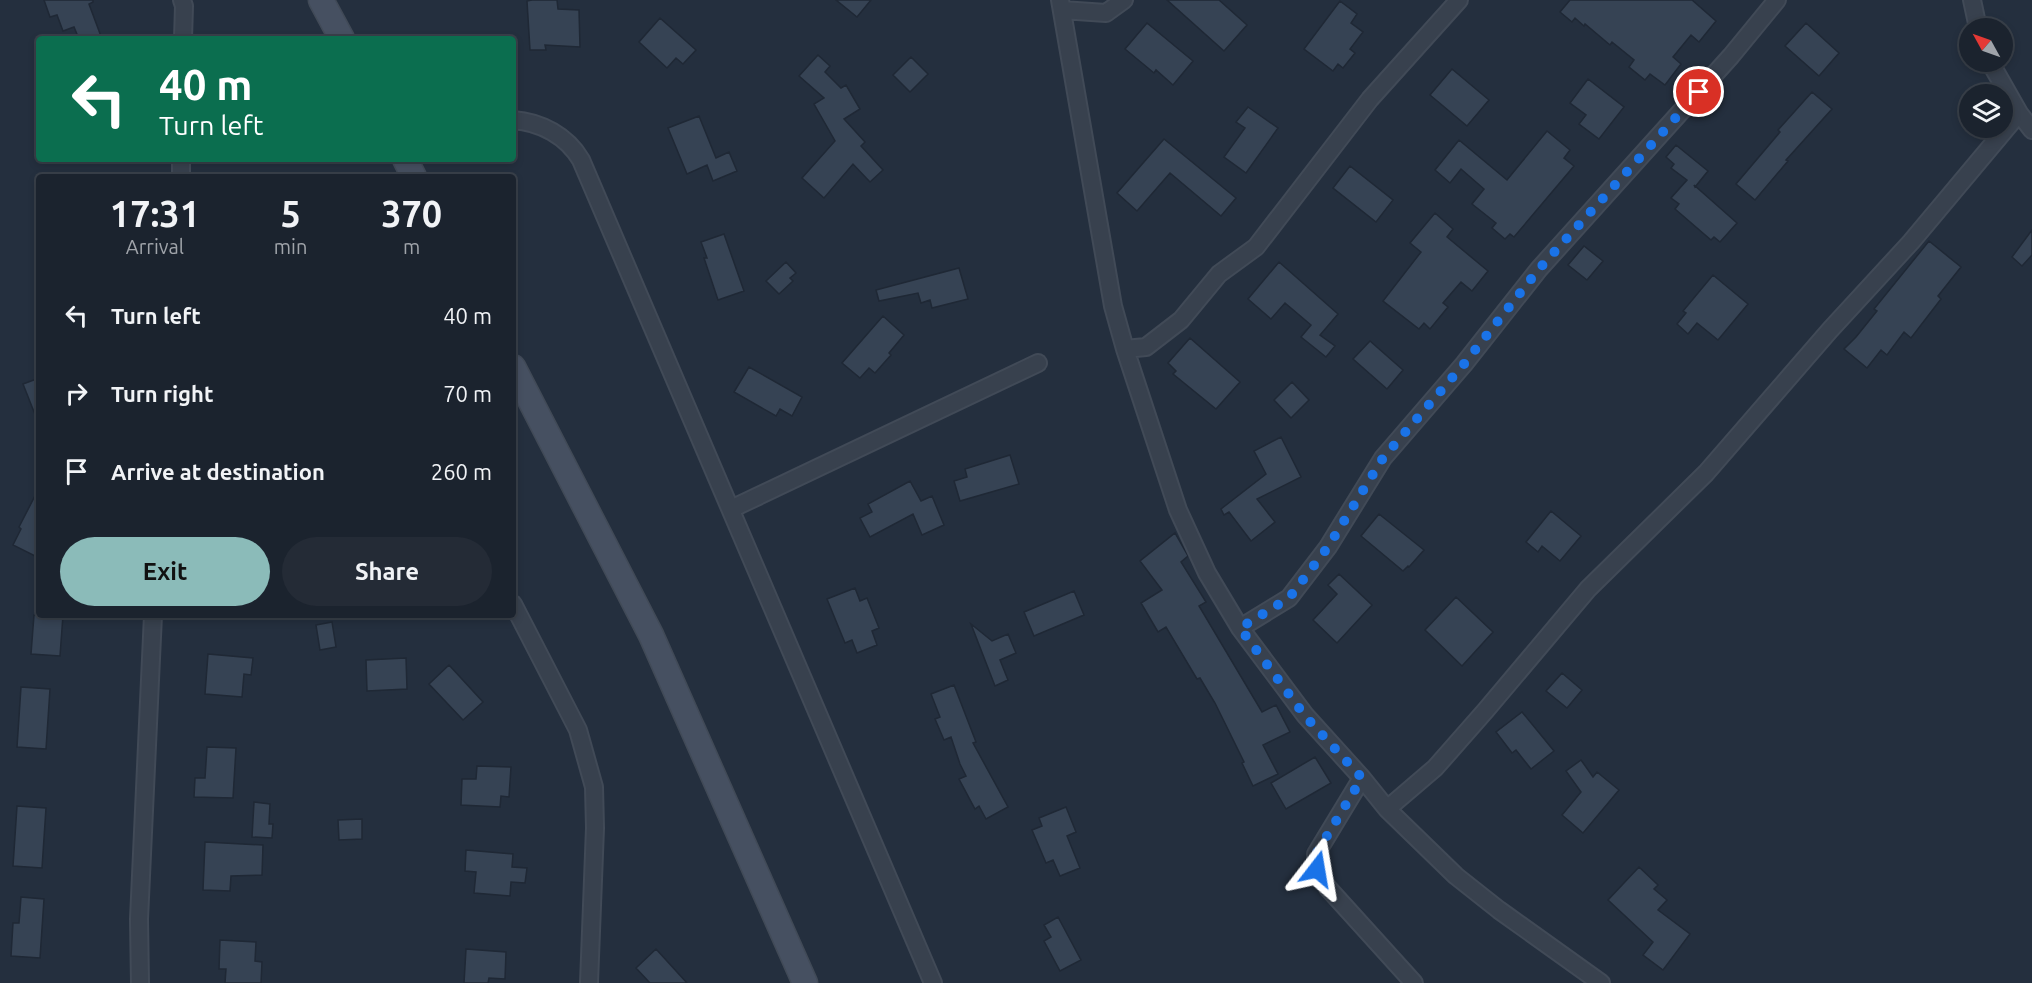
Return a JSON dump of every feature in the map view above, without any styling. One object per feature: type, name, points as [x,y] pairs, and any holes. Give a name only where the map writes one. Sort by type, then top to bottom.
[{"type":"main road","points":[[321,0],[340,36]]},
{"type":"main road","points":[[516,373],[651,635],[805,983]]},
{"type":"street","points":[[182,0],[184,6],[183,36]]},
{"type":"street","points":[[1124,0],[1106,13],[1061,5],[1113,306],[1178,510],[1207,573],[1240,628],[1305,716],[1387,809],[1456,876],[1601,983]]},
{"type":"street","points":[[1125,349],[1146,347],[1182,320],[1219,274],[1256,247],[1370,99],[1459,0]]},
{"type":"street","points":[[1240,628],[1289,598],[1328,547],[1383,458],[1464,364],[1539,269],[1731,56],[1778,0]]},
{"type":"street","points":[[1972,0],[1976,18]]},
{"type":"street","points":[[1996,72],[2019,113],[2032,129]]},
{"type":"street","points":[[1387,809],[1435,768],[1588,589],[1706,473],[1830,330],[1911,242],[2019,113]]},
{"type":"street","points":[[516,121],[554,132],[573,146],[581,160],[933,983]]},
{"type":"street","points":[[731,509],[1038,363]]},
{"type":"street","points":[[516,610],[578,730],[594,787],[589,983]]},
{"type":"street","points":[[140,983],[139,919],[153,618]]},
{"type":"street","points":[[1362,778],[1316,854],[1317,869],[1328,888],[1414,983]]},
{"type":"building","points":[[44,0],[93,0],[89,4],[101,36],[78,36],[74,27],[63,31],[57,15],[50,17]]},
{"type":"building","points":[[557,0],[558,9],[579,10],[580,47],[545,45],[546,50],[530,50],[527,1]]},
{"type":"building","points":[[836,0],[871,0],[857,17]]},
{"type":"building","points":[[1167,0],[1219,0],[1247,25],[1224,51]]},
{"type":"building","points":[[1570,0],[1692,0],[1716,21],[1699,42],[1691,35],[1673,57],[1681,64],[1665,85],[1650,74],[1645,80],[1629,67],[1634,60],[1612,42],[1610,45],[1585,24],[1584,26],[1575,18],[1572,22],[1560,12]]},
{"type":"building","points":[[1340,1],[1357,14],[1351,23],[1363,32],[1350,49],[1355,53],[1343,68],[1338,64],[1333,71],[1304,49]]},
{"type":"building","points":[[660,18],[696,50],[683,64],[676,58],[667,68],[639,42]]},
{"type":"building","points":[[1147,23],[1193,61],[1173,85],[1125,49]]},
{"type":"building","points":[[1806,23],[1839,53],[1819,76],[1785,46]]},
{"type":"building","points":[[818,55],[830,66],[825,72],[841,88],[846,85],[860,109],[844,119],[865,142],[861,146],[883,170],[870,182],[853,164],[824,198],[802,178],[835,141],[814,104],[824,98],[799,76]]},
{"type":"building","points":[[911,57],[928,74],[910,92],[893,75]]},
{"type":"building","points":[[1452,69],[1489,100],[1467,126],[1430,95]]},
{"type":"building","points":[[1588,79],[1624,107],[1599,139],[1579,124],[1586,115],[1570,103]]},
{"type":"building","points":[[1812,92],[1832,109],[1786,160],[1788,161],[1755,200],[1736,184],[1780,132],[1778,130]]},
{"type":"building","points":[[1248,107],[1278,128],[1246,173],[1224,157],[1245,128],[1236,122]]},
{"type":"building","points":[[699,116],[716,158],[729,152],[737,171],[713,181],[707,165],[687,174],[668,128]]},
{"type":"building","points":[[1547,131],[1570,150],[1564,158],[1574,166],[1514,237],[1510,234],[1505,239],[1492,228],[1496,223],[1472,204],[1484,189],[1461,169],[1450,183],[1435,170],[1459,140],[1507,180]]},
{"type":"building","points":[[1164,139],[1236,198],[1221,216],[1170,173],[1137,211],[1117,193]]},
{"type":"building","points":[[1676,145],[1708,171],[1696,186],[1737,223],[1720,242],[1714,237],[1711,240],[1675,209],[1679,204],[1671,198],[1687,180],[1671,168],[1674,164],[1666,157]]},
{"type":"building","points":[[1350,166],[1393,200],[1376,222],[1333,188]]},
{"type":"building","points":[[1435,213],[1453,229],[1447,237],[1488,271],[1472,291],[1461,282],[1443,303],[1448,307],[1430,329],[1424,323],[1419,329],[1383,301],[1421,252],[1410,243]]},
{"type":"building","points":[[2032,230],[2032,255],[2022,266],[2012,257]]},
{"type":"building","points":[[724,234],[744,291],[718,300],[701,242]]},
{"type":"building","points":[[1929,241],[1961,267],[1938,296],[1941,299],[1911,338],[1904,332],[1887,355],[1881,350],[1867,368],[1844,349],[1877,311],[1874,309]]},
{"type":"building","points":[[1584,246],[1603,261],[1587,280],[1568,265]]},
{"type":"building","points":[[786,262],[796,273],[790,278],[793,281],[779,294],[766,281]]},
{"type":"building","points":[[1279,262],[1338,314],[1320,335],[1335,346],[1326,357],[1301,337],[1311,325],[1285,303],[1271,319],[1248,299]]},
{"type":"building","points":[[959,268],[968,299],[932,308],[930,300],[921,303],[918,293],[879,301],[876,290]]},
{"type":"building","points":[[1713,275],[1748,304],[1718,340],[1697,323],[1688,334],[1677,324],[1686,313],[1683,311]]},
{"type":"building","points":[[883,316],[904,335],[875,373],[869,368],[860,378],[842,363]]},
{"type":"building","points":[[1190,338],[1240,382],[1216,409],[1173,374],[1176,371],[1168,363]]},
{"type":"building","points":[[1370,341],[1403,370],[1387,389],[1353,359]]},
{"type":"building","points":[[749,367],[802,397],[792,416],[780,409],[776,416],[734,392]]},
{"type":"building","points":[[36,379],[36,417],[23,384]]},
{"type":"building","points":[[1292,382],[1309,400],[1291,418],[1274,400]]},
{"type":"building","points":[[1281,437],[1301,477],[1257,499],[1275,522],[1251,541],[1229,512],[1224,515],[1221,509],[1266,474],[1254,451]]},
{"type":"building","points":[[1010,455],[1019,484],[960,501],[954,481],[967,477],[965,469]]},
{"type":"building","points":[[910,481],[921,501],[932,496],[944,525],[922,535],[913,514],[870,537],[860,518],[872,512],[868,504]]},
{"type":"building","points":[[36,494],[36,556],[13,545],[21,529],[19,527]]},
{"type":"building","points":[[1551,511],[1581,536],[1560,561],[1542,546],[1538,552],[1526,542]]},
{"type":"building","points":[[1379,514],[1424,550],[1403,571],[1361,536]]},
{"type":"building","points":[[1175,533],[1188,556],[1181,562],[1206,602],[1199,606],[1262,712],[1276,705],[1290,732],[1263,745],[1278,774],[1253,786],[1242,763],[1244,762],[1200,678],[1197,679],[1166,627],[1158,632],[1141,603],[1162,590],[1140,561]]},
{"type":"building","points":[[1339,574],[1372,605],[1337,643],[1313,620],[1337,594],[1328,585]]},
{"type":"building","points":[[855,588],[860,601],[867,598],[879,628],[872,631],[877,645],[857,653],[852,640],[845,643],[827,599]]},
{"type":"building","points":[[1074,591],[1084,615],[1034,636],[1024,612]]},
{"type":"building","points":[[1456,597],[1493,632],[1462,666],[1425,630]]},
{"type":"building","points":[[34,615],[36,618],[63,618],[60,656],[31,654]]},
{"type":"building","points":[[332,622],[336,647],[320,650],[316,625]]},
{"type":"building","points":[[971,624],[992,641],[1008,634],[1016,653],[1000,660],[1008,680],[995,686]]},
{"type":"building","points":[[208,654],[253,658],[251,675],[244,674],[242,697],[205,694]]},
{"type":"building","points":[[406,658],[407,689],[367,691],[366,660]]},
{"type":"building","points":[[449,665],[483,702],[463,720],[429,684]]},
{"type":"building","points":[[1562,673],[1582,690],[1567,708],[1546,691]]},
{"type":"building","points":[[954,685],[976,742],[973,743],[1008,807],[986,819],[979,806],[975,809],[959,779],[966,776],[951,737],[944,740],[935,719],[940,717],[931,694]]},
{"type":"building","points":[[21,687],[50,689],[46,749],[17,747]]},
{"type":"building","points":[[1522,712],[1554,751],[1531,769],[1516,750],[1512,753],[1496,732]]},
{"type":"building","points":[[207,747],[236,748],[233,798],[194,797],[195,778],[205,778]]},
{"type":"building","points":[[1315,757],[1331,783],[1286,809],[1271,783]]},
{"type":"building","points":[[1581,760],[1593,777],[1597,772],[1619,790],[1583,833],[1562,815],[1581,792],[1566,771]]},
{"type":"building","points":[[477,766],[511,767],[509,797],[501,796],[500,807],[461,805],[462,779],[476,779]]},
{"type":"building","points":[[254,802],[270,804],[269,824],[273,824],[272,838],[252,837]]},
{"type":"building","points":[[17,806],[46,808],[42,868],[13,866]]},
{"type":"building","points":[[1066,807],[1076,832],[1067,836],[1080,868],[1060,876],[1053,860],[1046,863],[1032,830],[1042,826],[1039,818]]},
{"type":"building","points":[[362,819],[362,839],[339,840],[338,820]]},
{"type":"building","points":[[205,842],[263,845],[262,875],[231,876],[230,891],[203,890]]},
{"type":"building","points":[[466,850],[513,854],[512,867],[527,868],[525,883],[511,882],[510,896],[474,893],[476,872],[465,871]]},
{"type":"building","points":[[1639,867],[1658,885],[1654,889],[1667,900],[1658,910],[1690,934],[1663,970],[1643,955],[1653,942],[1608,900]]},
{"type":"building","points":[[21,897],[44,899],[40,958],[11,956],[13,923],[19,923]]},
{"type":"building","points":[[1058,917],[1081,960],[1060,971],[1044,941],[1051,937],[1044,925]]},
{"type":"building","points":[[220,940],[256,942],[255,961],[262,962],[261,983],[225,983],[226,969],[219,969]]},
{"type":"building","points":[[466,949],[506,952],[505,979],[489,978],[488,983],[464,983]]},
{"type":"building","points":[[656,949],[687,983],[650,983],[636,968]]},
{"type":"route","points":[[1317,869],[1316,854],[1362,778],[1305,716],[1240,628],[1289,598],[1328,547],[1383,458],[1464,364],[1539,269],[1699,92]]}]
